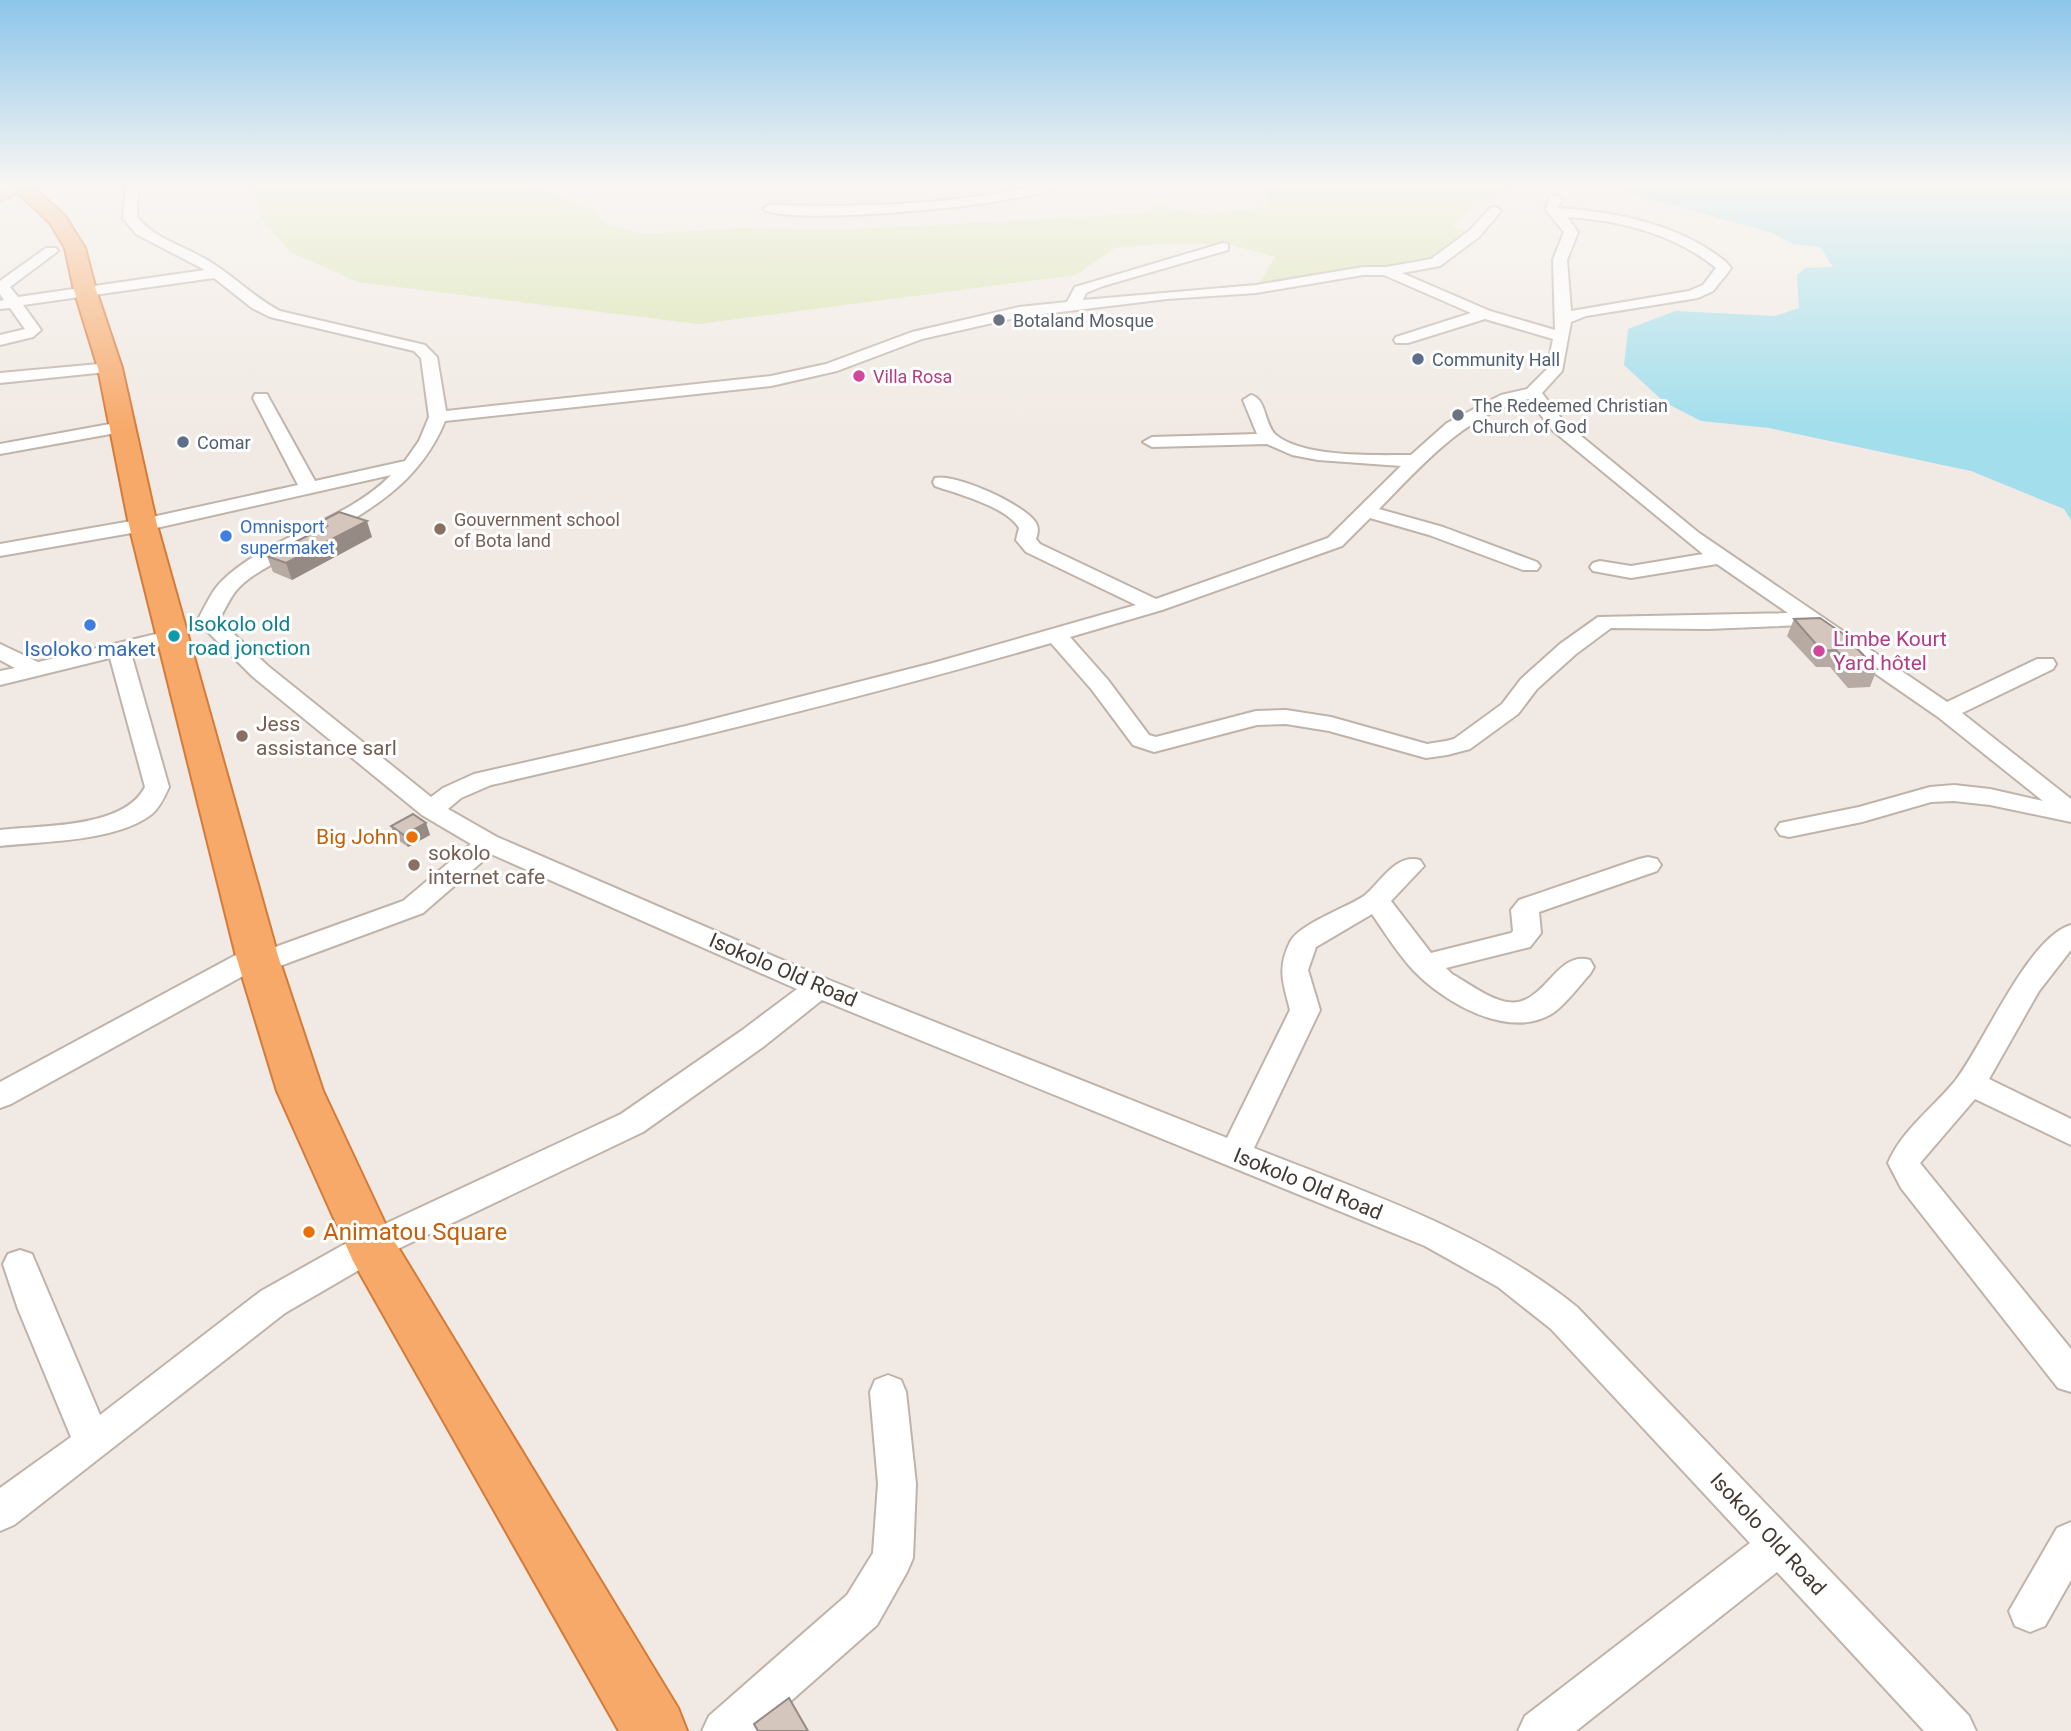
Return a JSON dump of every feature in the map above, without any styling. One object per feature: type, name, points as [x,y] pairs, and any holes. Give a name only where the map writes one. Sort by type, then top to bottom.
[{"type":"highway","points":[[72,266],[85,290],[110,368],[144,525],[184,628],[258,959],[300,1091],[371,1246],[655,1731]]},
{"type":"street","points":[[0,340],[29,334],[33,330],[6,304],[1,284],[33,266]]},
{"type":"street","points":[[0,678],[119,649],[184,628],[246,571],[372,501],[411,465],[428,441],[438,417],[429,357],[419,348],[275,314],[257,305],[204,266]]},
{"type":"street","points":[[1074,304],[1080,290],[1163,266]]},
{"type":"street","points":[[438,417],[771,381],[831,368],[905,339],[943,328],[1019,312],[1074,304],[1256,289],[1348,272],[1386,271],[1418,266]]},
{"type":"street","points":[[431,810],[452,793],[483,779],[750,718],[1056,635],[1155,606],[1326,546],[1341,538],[1453,427],[1507,399],[1533,393],[1554,371],[1564,320],[1560,266]]},
{"type":"street","points":[[1564,320],[1582,312],[1693,295],[1708,288],[1724,268],[1722,266]]},
{"type":"street","points":[[1386,271],[1485,314],[1562,337]]},
{"type":"street","points":[[6,304],[85,290],[217,273]]},
{"type":"street","points":[[1402,340],[1485,314]]},
{"type":"street","points":[[0,378],[110,368]]},
{"type":"street","points":[[1533,393],[1553,422],[1655,507],[1721,557],[1946,712],[2071,813]]},
{"type":"street","points":[[261,398],[307,486]]},
{"type":"street","points":[[1251,400],[1269,439]]},
{"type":"street","points":[[0,449],[121,427]]},
{"type":"street","points":[[1152,442],[1269,439],[1285,446],[1335,458],[1416,461]]},
{"type":"street","points":[[0,550],[144,525],[307,486],[411,465]]},
{"type":"street","points":[[942,482],[1015,513],[1027,525],[1029,532],[1026,540],[1032,548],[1155,606]]},
{"type":"street","points":[[1366,511],[1436,531],[1530,566]]},
{"type":"street","points":[[1600,567],[1631,572],[1721,557]]},
{"type":"street","points":[[1056,635],[1100,685],[1141,740],[1154,745],[1256,718],[1286,717],[1331,724],[1426,751],[1462,744],[1510,709],[1529,684],[1568,649],[1606,622],[1707,623],[1812,618]]},
{"type":"street","name":"Isokolo Old Road","points":[[184,628],[260,671],[431,810],[488,843],[819,987],[1464,1248],[1505,1270],[1564,1318],[1954,1731]]},
{"type":"street","points":[[0,838],[109,825],[141,810],[151,800],[157,787],[119,649]]},
{"type":"street","points":[[0,651],[37,670]]},
{"type":"street","points":[[1946,712],[2045,664]]},
{"type":"street","points":[[1789,830],[1942,794],[2027,803],[2071,813]]},
{"type":"street","points":[[0,1096],[258,959],[413,907],[488,843]]},
{"type":"street","points":[[1424,964],[1520,940],[1527,933],[1525,910],[1529,906],[1648,865]]},
{"type":"street","points":[[1235,1154],[1305,1010],[1294,970],[1304,942],[1376,900],[1410,866]]},
{"type":"street","points":[[1376,900],[1424,964],[1442,981],[1499,1012],[1519,1013],[1542,1006],[1580,967]]},
{"type":"street","points":[[2071,934],[2061,942],[2039,971],[1971,1083],[1909,1151],[1904,1163],[1913,1179],[2071,1376]]},
{"type":"street","points":[[0,1512],[273,1302],[371,1246],[632,1123],[742,1047],[819,987]]},
{"type":"street","points":[[1971,1083],[2071,1133]]},
{"type":"street","points":[[20,1264],[36,1309],[93,1443]]},
{"type":"street","points":[[724,1731],[862,1610],[893,1558],[897,1483],[888,1392]]},
{"type":"street","points":[[2030,1611],[2071,1542]]},
{"type":"street","points":[[1540,1731],[1778,1546]]},
{"type":"green space","points":[[321,266],[1089,266],[1076,275],[698,324],[358,282]]},
{"type":"green space","points":[[1270,266],[1416,266],[1256,289]]},
{"type":"water","points":[[2071,266],[2071,520],[2064,509],[1971,471],[1769,428],[1701,421],[1664,402],[1624,365],[1628,329],[1675,311],[1775,316],[1799,308],[1797,275],[1805,268]]},
{"type":"building","points":[[339,512],[367,521],[286,563],[267,556],[327,526],[318,523]]},
{"type":"building","points":[[1820,618],[1842,633],[1877,669],[1855,671],[1836,650],[1822,651],[1794,619]]},
{"type":"building","points":[[413,814],[426,823],[404,835],[391,826]]},
{"type":"building","points":[[789,1698],[808,1731],[758,1731],[754,1724]]},
{"type":"place","name":"Botaland Mosque","points":[[999,320]]},
{"type":"place","name":"Community Hall","points":[[1418,359]]},
{"type":"place","name":"Villa Rosa","points":[[859,376]]},
{"type":"place","name":"The Redeemed Christian Church of God","points":[[1458,415]]},
{"type":"place","name":"Comar","points":[[183,442]]},
{"type":"place","name":"Gouvernment school of Bota land","points":[[440,529]]},
{"type":"place","name":"Omnisport supermaket","points":[[226,536]]},
{"type":"place","name":"Isoloko maket","points":[[90,625]]},
{"type":"place","name":"Isokolo old road jonction","points":[[174,636]]},
{"type":"place","name":"Limbe Kourt Yard hôtel","points":[[1819,651]]},
{"type":"place","name":"Jess assistance sarl","points":[[242,736]]},
{"type":"place","name":"Big John","points":[[412,837]]},
{"type":"place","name":"sokolo internet cafe","points":[[414,865]]},
{"type":"place","name":"Animatou Square","points":[[309,1232]]}]
